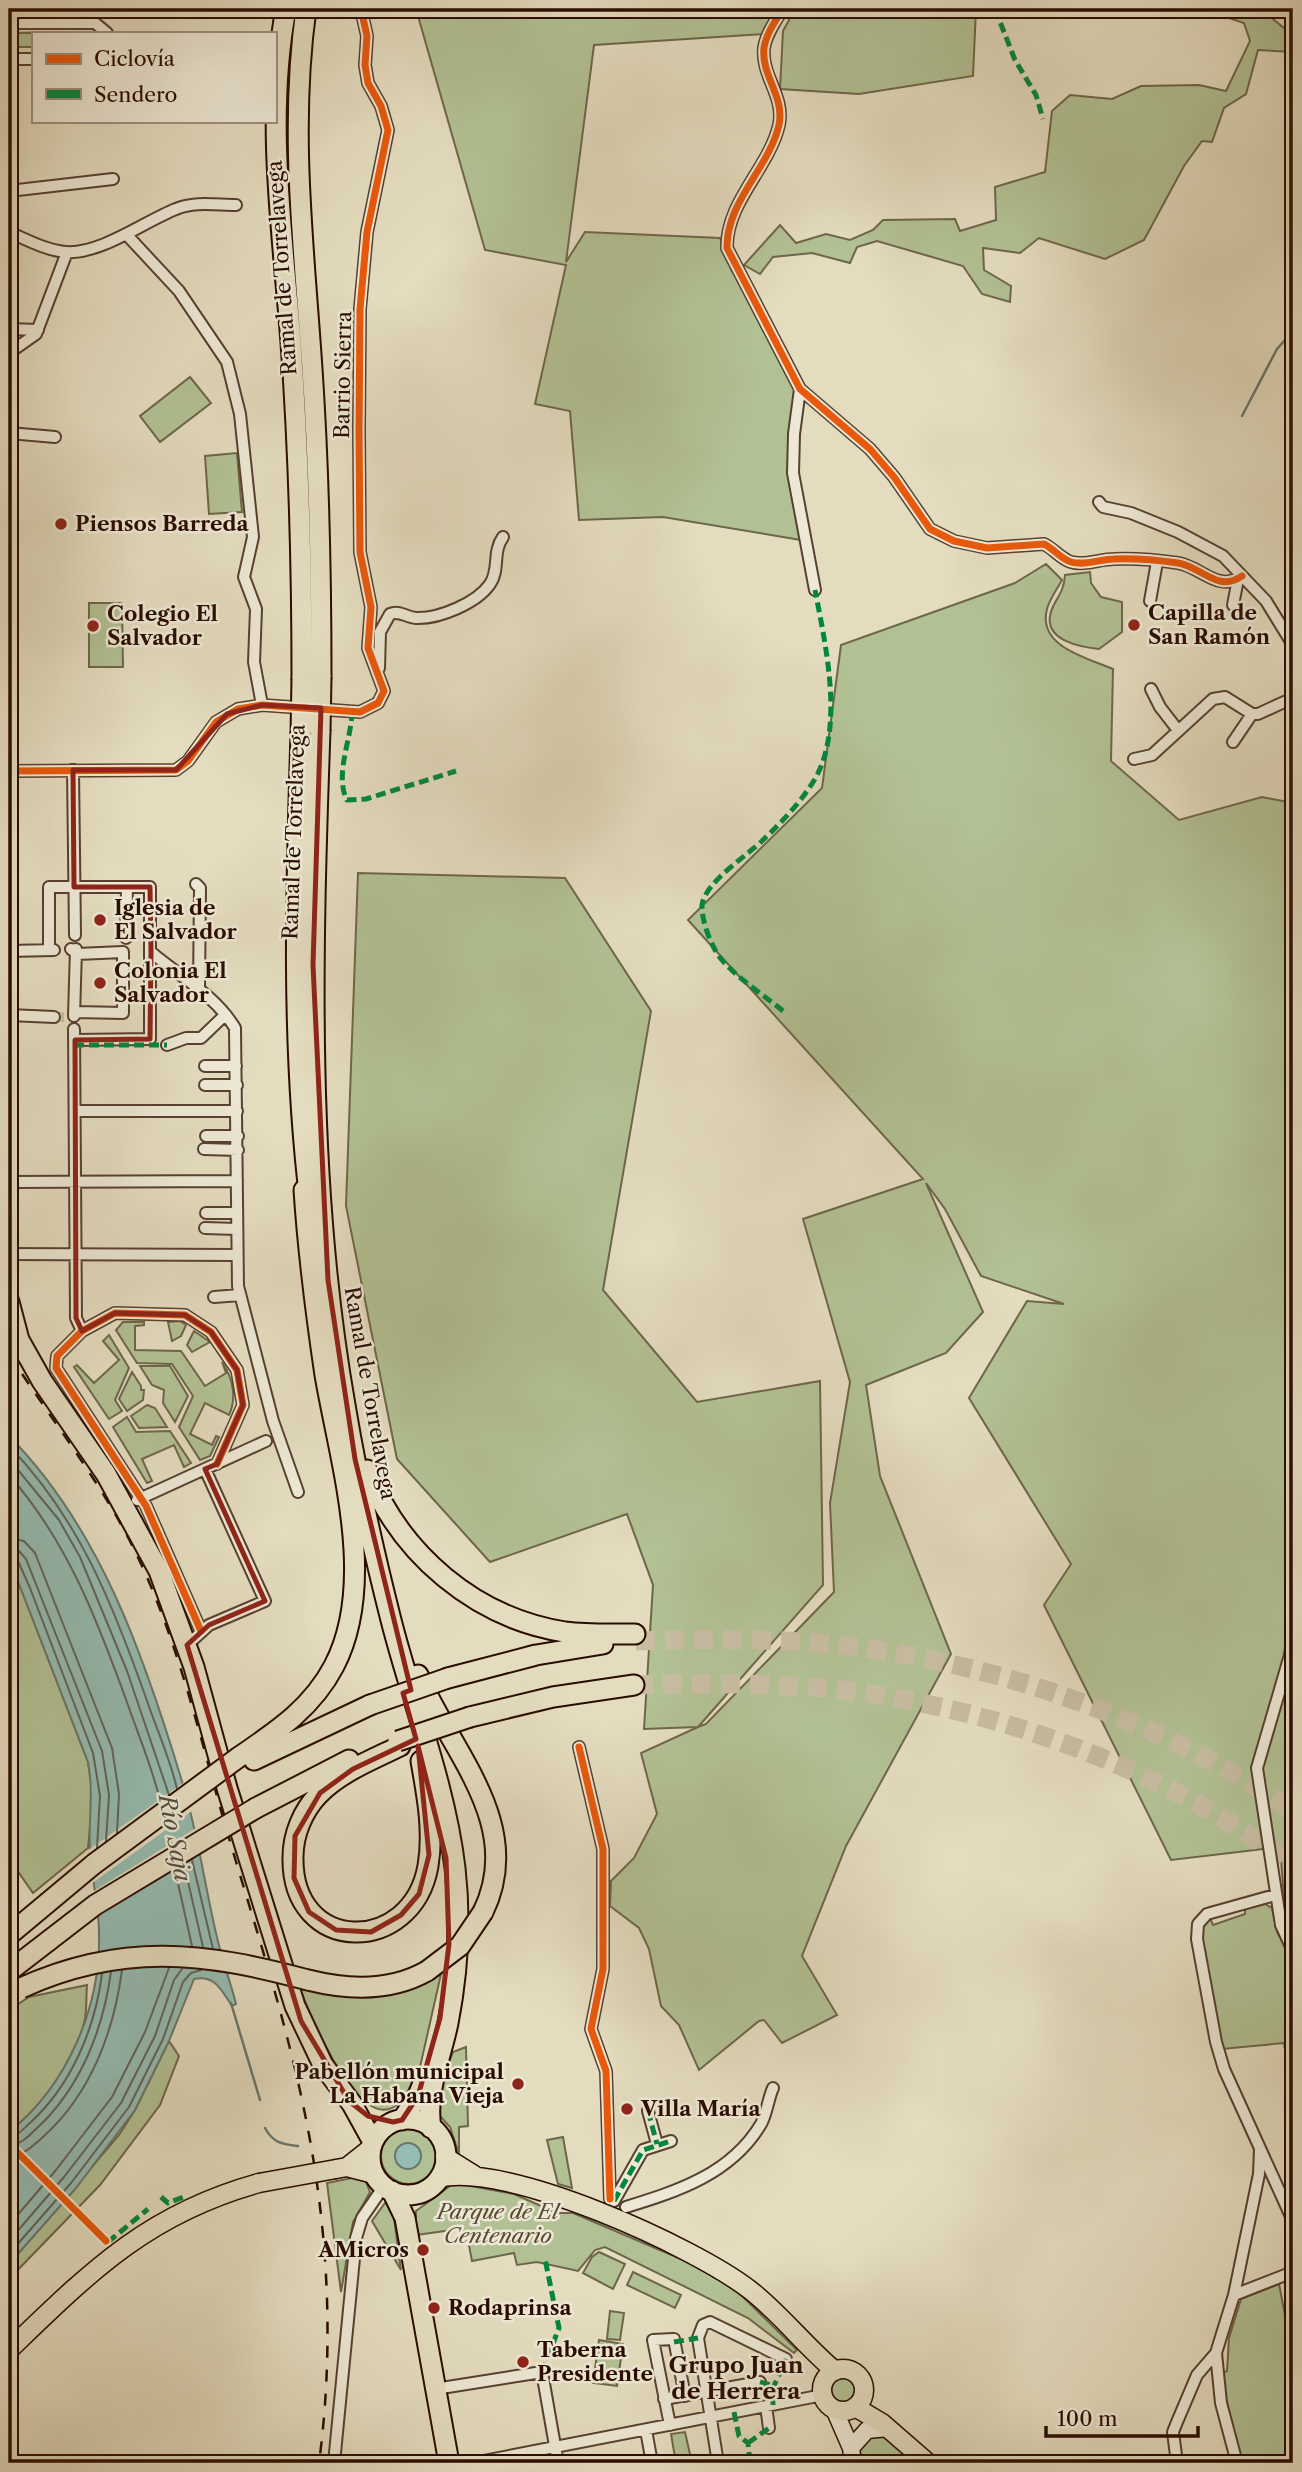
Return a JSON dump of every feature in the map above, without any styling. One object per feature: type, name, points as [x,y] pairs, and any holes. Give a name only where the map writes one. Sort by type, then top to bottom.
[{"type":"highway","name":"Ramal de Torrelavega","points":[[286,9],[279,52],[276,125],[312,678]]},
{"type":"highway","name":"Ramal de Torrelavega","points":[[306,9],[299,56],[296,130],[317,435],[311,732],[315,1061],[328,1280],[344,1401],[385,1589]]},
{"type":"highway","name":"Ramal de Torrelavega","points":[[311,732],[296,961],[303,1154],[331,1375],[354,1502],[405,1744]]},
{"type":"highway","points":[[240,1761],[370,1705],[448,1678],[550,1652],[635,1638],[563,1632],[524,1622],[479,1601],[427,1563],[385,1510],[366,1467],[348,1389],[329,1248],[315,1061]]},
{"type":"highway","points":[[9,1935],[94,1864],[240,1761],[291,1720],[320,1689],[341,1650],[352,1605],[353,1544],[318,1317],[304,1192],[303,1154]]},
{"type":"highway","points":[[9,1302],[19,1340],[42,1381],[133,1502],[187,1645],[227,1788],[298,2013],[323,2065],[352,2104],[372,2145],[384,2184],[405,2218],[449,2463]]},
{"type":"highway","points":[[15,1992],[94,1962],[158,1954],[224,1960],[340,1986],[373,1987],[400,1983],[427,1971],[460,1947],[483,1912],[493,1880],[496,1849],[487,1805],[469,1768],[429,1702],[385,1589]]},
{"type":"highway","points":[[385,1589],[442,1797],[455,1870],[458,1938],[455,1972],[444,2043],[429,2101],[431,2127]]},
{"type":"highway","points":[[10,1971],[117,1890],[256,1808],[332,1768],[405,1744],[470,1717],[553,1697],[634,1685]]},
{"type":"highway","points":[[405,1744],[431,1841],[427,1869],[419,1894],[401,1915],[382,1928],[360,1933],[336,1930],[309,1912],[298,1892],[293,1852],[300,1824],[309,1805],[331,1783],[405,1744]]},
{"type":"highway","points":[[372,2145],[383,2129],[398,2121],[418,2096],[432,2050],[449,1944],[444,1843],[405,1744]]},
{"type":"highway","points":[[352,2104],[368,2116],[398,2121],[418,2120],[431,2127],[442,2140],[445,2157],[439,2178],[417,2193],[405,2218]]},
{"type":"highway","points":[[384,2184],[417,2193]]},
{"type":"main road","points":[[9,2350],[91,2271],[128,2243],[191,2206],[259,2183],[341,2168],[372,2145]]},
{"type":"main road","points":[[445,2157],[474,2175]]},
{"type":"main road","points":[[341,2168],[384,2184]]},
{"type":"main road","points":[[439,2178],[474,2175],[521,2185],[593,2209],[724,2271],[762,2301],[806,2347],[835,2371],[856,2374],[842,2400]]},
{"type":"main road","points":[[806,2347],[842,2400],[885,2426],[928,2463]]},
{"type":"main road","points":[[835,2371],[852,2456]]},
{"type":"main road","points":[[852,2456],[867,2430],[885,2426]]},
{"type":"street","name":"Barrio Sierra","points":[[262,705],[360,712],[378,703],[384,691],[368,648],[370,593],[360,552],[360,309],[367,232],[388,130],[366,72],[367,36],[361,9]]},
{"type":"street","points":[[783,9],[764,48],[766,66],[782,112],[766,157],[738,207],[727,238],[727,248],[800,389],[870,449],[894,477],[930,529],[954,541],[987,548],[1044,544],[1072,562],[1111,559],[1157,562],[1190,566],[1219,583],[1240,578]]},
{"type":"street","points":[[9,23],[95,23],[106,32]]},
{"type":"street","points":[[9,60],[32,59]]},
{"type":"street","points":[[9,191],[113,179]]},
{"type":"street","points":[[9,232],[67,252],[126,234],[178,208],[194,205],[236,205]]},
{"type":"street","points":[[9,771],[176,770],[188,761],[216,722],[238,709],[262,705],[254,662],[256,609],[244,577],[253,537],[240,414],[227,362],[179,291],[126,234]]},
{"type":"street","points":[[9,353],[38,330],[43,309],[67,252]]},
{"type":"street","points":[[9,329],[38,330]]},
{"type":"street","points":[[800,389],[793,434],[793,473],[815,590]]},
{"type":"street","points":[[9,433],[55,437]]},
{"type":"street","points":[[1099,502],[1103,507],[1131,513],[1178,532],[1223,556],[1240,578],[1266,601],[1293,645]]},
{"type":"street","name":"Barrio Sierra","points":[[379,675],[380,632],[390,614],[398,612],[418,618],[439,614],[482,593],[492,583],[495,552],[503,537]]},
{"type":"street","points":[[1150,601],[1157,562]]},
{"type":"street","points":[[1233,605],[1240,578]]},
{"type":"street","points":[[1151,689],[1160,707],[1177,729]]},
{"type":"street","points":[[1134,760],[1152,755],[1207,702],[1219,697],[1231,699],[1252,714]]},
{"type":"street","points":[[1233,742],[1252,714],[1293,698]]},
{"type":"street","points":[[73,770],[76,1318],[82,1331]]},
{"type":"street","points":[[196,884],[200,888],[199,988]]},
{"type":"street","points":[[9,951],[51,949],[49,887],[150,887],[150,1039],[74,1022]]},
{"type":"street","points":[[127,887],[127,946]]},
{"type":"street","points":[[74,1022],[123,1013],[123,953],[75,946]]},
{"type":"street","points":[[151,951],[199,988],[236,1032],[237,1255],[240,1295],[273,1421],[298,1492]]},
{"type":"street","points":[[9,1015],[54,1017]]},
{"type":"street","points":[[167,1045],[186,1038],[201,1038],[224,1016]]},
{"type":"street","points":[[205,1066],[236,1066]]},
{"type":"street","points":[[205,1085],[237,1085]]},
{"type":"street","points":[[75,1111],[237,1111]]},
{"type":"street","points":[[206,1136],[237,1136]]},
{"type":"street","points":[[204,1149],[238,1150]]},
{"type":"street","points":[[9,1182],[237,1181]]},
{"type":"street","points":[[206,1213],[237,1213]]},
{"type":"street","points":[[205,1228],[237,1229]]},
{"type":"street","points":[[9,1254],[237,1255]]},
{"type":"street","points":[[214,1297],[240,1295]]},
{"type":"street","points":[[201,1631],[171,1559],[133,1502],[55,1365],[57,1356],[82,1331],[116,1313],[185,1315],[211,1332],[237,1370],[243,1405],[217,1464]]},
{"type":"street","points":[[133,1502],[266,1441]]},
{"type":"street","points":[[187,1645],[201,1631],[265,1601],[205,1469]]},
{"type":"street","points":[[1293,1630],[1290,1655],[1256,1768],[1281,1925],[1293,1951]]},
{"type":"street","points":[[579,1747],[603,1849],[603,1969],[591,2029],[606,2071],[612,2200]]},
{"type":"street","points":[[1275,1895],[1207,1914],[1198,1924],[1196,1939],[1216,2042],[1238,2103],[1293,2221]]},
{"type":"street","points":[[626,2207],[683,2190],[716,2170],[756,2131],[774,2088]]},
{"type":"street","points":[[648,2112],[657,2144]]},
{"type":"street","points":[[593,2209],[612,2200],[643,2151],[671,2141]]},
{"type":"street","points":[[1237,2463],[1221,2403],[1216,2353],[1234,2295],[1259,2174],[1260,2149]]},
{"type":"street","points":[[334,2463],[356,2238],[362,2218],[384,2184]]},
{"type":"street","points":[[612,2200],[626,2207],[635,2229]]},
{"type":"street","points":[[1234,2295],[1293,2273]]},
{"type":"street","points":[[718,2463],[698,2338],[703,2325],[710,2322],[786,2359]]},
{"type":"street","points":[[670,2425],[653,2340],[674,2339],[685,2396]]},
{"type":"street","points":[[1177,2463],[1174,2432],[1185,2399],[1197,2375],[1216,2353]]},
{"type":"street","points":[[435,2389],[542,2372],[558,2463]]},
{"type":"street","points":[[664,2399],[760,2382]]},
{"type":"street","points":[[473,2463],[766,2406],[842,2400]]},
{"type":"street","points":[[766,2406],[769,2428]]},
{"type":"street","points":[[646,2430],[652,2463]]},
{"type":"highlighted area","points":[[262,705],[321,708],[313,965],[328,1280],[355,1459],[411,1690],[403,1693],[416,1739],[353,1769],[320,1793],[295,1836],[294,1878],[309,1912],[336,1930],[371,1932],[401,1915],[419,1894],[429,1855],[418,1746],[446,1858],[449,1944],[440,2018],[418,2096],[402,2120],[393,2122],[368,2116],[349,2101],[301,2021],[187,1645],[209,1625],[265,1601],[205,1469],[217,1464],[243,1405],[237,1370],[224,1350],[211,1332],[185,1315],[115,1313],[82,1331],[76,1318],[75,1040],[150,1039],[151,952],[150,887],[74,887],[73,821],[73,770],[176,770],[227,714]]},
{"type":"green space","points":[[416,9],[778,9],[765,34],[594,45],[566,262],[585,232],[720,238],[732,271],[749,295],[795,389],[801,540],[663,517],[579,520],[570,411],[535,404],[566,265],[485,250]]},
{"type":"green space","points":[[795,9],[976,9],[973,76],[859,94],[780,89],[783,31]]},
{"type":"green space","points":[[1202,9],[1261,9],[1284,28],[1293,31],[1293,52],[1258,50],[1246,94],[1224,108],[1212,142],[1202,141],[1184,166],[1144,240],[1105,259],[1039,238],[1020,253],[983,248],[984,270],[1011,286],[1010,302],[982,294],[963,266],[877,241],[857,247],[850,263],[812,253],[773,257],[760,274],[744,265],[780,225],[796,243],[826,234],[850,240],[873,230],[883,220],[955,219],[960,231],[996,220],[995,187],[1045,172],[1052,111],[1070,95],[1112,99],[1141,86],[1199,85],[1226,91],[1250,41],[1244,23]]},
{"type":"green space","points":[[10,33],[32,33],[32,47],[10,47]]},
{"type":"green space","points":[[190,377],[211,403],[160,442],[140,416]]},
{"type":"green space","points":[[237,453],[242,512],[209,514],[205,456]]},
{"type":"green space","points":[[1046,564],[1062,580],[1047,609],[1046,622],[1050,633],[1067,649],[1113,669],[1111,761],[1179,820],[1262,797],[1293,803],[1293,1921],[1286,1924],[1280,1847],[1171,1860],[1044,1605],[1071,1564],[969,1398],[1027,1301],[1064,1304],[981,1276],[945,1209],[926,1183],[983,1312],[946,1353],[866,1385],[880,1476],[951,1654],[846,1846],[802,1956],[837,2015],[782,2043],[764,2020],[759,2021],[699,2070],[679,2025],[661,2006],[649,1949],[639,1928],[610,1906],[611,1881],[634,1858],[657,1814],[641,1753],[706,1724],[834,1592],[830,1503],[850,1382],[803,1219],[923,1179],[688,920],[822,788],[841,645],[1015,583]]},
{"type":"green space","points":[[1090,572],[1091,583],[1101,597],[1122,602],[1122,632],[1099,649],[1066,641],[1053,631],[1050,625],[1051,611],[1063,588],[1065,575]]},
{"type":"green space","points":[[89,603],[122,603],[123,667],[89,667]]},
{"type":"green space","points":[[358,873],[565,878],[651,1011],[603,1290],[697,1402],[820,1381],[823,1585],[698,1727],[644,1729],[653,1585],[627,1514],[490,1562],[397,1459],[346,1206]]},
{"type":"green space","points":[[180,1321],[186,1325],[181,1336],[172,1341],[168,1322]]},
{"type":"green space","points":[[123,1322],[144,1322],[144,1325],[135,1326],[135,1350],[181,1351],[205,1386],[226,1373],[222,1362],[233,1388],[229,1415],[205,1403],[190,1434],[212,1445],[216,1436],[219,1437],[210,1456],[200,1460],[179,1427],[193,1396],[172,1364],[137,1363],[116,1330]]},
{"type":"green space","points":[[194,1331],[210,1342],[192,1352],[187,1345]]},
{"type":"green space","points":[[109,1335],[129,1368],[115,1400],[122,1411],[109,1419],[74,1367],[77,1365],[94,1383],[119,1360],[103,1341]]},
{"type":"green space","points":[[140,1366],[170,1366],[188,1396],[175,1422],[163,1403],[164,1390],[152,1385]]},
{"type":"green space","points":[[132,1372],[141,1390],[144,1390],[143,1400],[127,1411],[119,1399]]},
{"type":"green space","points":[[147,1405],[155,1408],[167,1427],[139,1428],[131,1416]]},
{"type":"green space","points":[[127,1417],[136,1432],[170,1431],[191,1463],[184,1467],[174,1445],[142,1459],[152,1481],[147,1483],[113,1427]]},
{"type":"green space","points":[[9,1558],[88,1762],[93,1796],[88,1848],[33,1893],[19,1873],[9,1877]]},
{"type":"green space","points":[[1265,1904],[1272,1908],[1277,1932],[1293,1960],[1293,2047],[1285,2050],[1284,2043],[1222,2049],[1200,1931],[1210,1918],[1213,1925],[1245,1914],[1245,1909]]},
{"type":"green space","points":[[441,1974],[418,2076],[415,2075],[400,2102],[383,2110],[365,2102],[348,2083],[332,2058],[299,1986],[356,1994],[386,1993]]},
{"type":"green space","points":[[87,1985],[85,2019],[65,2068],[31,2122],[9,2146],[9,2010],[29,1997]]},
{"type":"green space","points":[[169,2041],[179,2056],[160,2105],[100,2185],[9,2279],[9,2264],[119,2135],[135,2110]]},
{"type":"green space","points":[[466,2047],[468,2126],[459,2127],[459,2154],[450,2127],[439,2115],[438,2091],[453,2052]]},
{"type":"green space","points":[[403,2128],[415,2128],[425,2132],[433,2140],[437,2156],[433,2172],[425,2180],[415,2184],[403,2184],[393,2180],[385,2172],[381,2162],[381,2150],[385,2140],[393,2132]]},
{"type":"green space","points":[[563,2137],[572,2188],[558,2184],[547,2140]]},
{"type":"green space","points":[[357,2177],[366,2182],[370,2192],[353,2222],[341,2292],[327,2183]]},
{"type":"green space","name":"Parque de El Centenario","points":[[454,2183],[514,2194],[557,2213],[573,2213],[695,2265],[733,2287],[797,2350],[794,2353],[748,2318],[605,2247],[595,2250],[578,2271],[537,2262],[517,2265],[514,2253],[472,2261],[467,2235],[459,2229],[416,2235],[416,2211]]},
{"type":"green space","points":[[385,2203],[391,2205],[393,2211],[401,2270],[372,2221]]},
{"type":"green space","points":[[599,2252],[625,2264],[613,2289],[583,2273],[592,2257]]},
{"type":"green space","points":[[633,2272],[681,2295],[675,2308],[627,2285]]},
{"type":"green space","points":[[1279,2284],[1293,2356],[1293,2463],[1242,2463],[1220,2374],[1227,2371],[1229,2338],[1241,2299]]},
{"type":"green space","points":[[610,2311],[624,2313],[620,2340],[607,2339]]},
{"type":"green space","points":[[599,2340],[623,2344],[617,2386],[593,2383]]},
{"type":"green space","points":[[843,2378],[854,2385],[855,2390],[848,2401],[843,2402],[832,2395],[831,2390],[838,2379]]},
{"type":"green space","points":[[685,2432],[692,2463],[676,2463],[671,2434]]},
{"type":"green space","points":[[881,2433],[916,2462],[859,2463],[860,2441]]},
{"type":"water","name":"Río Saja","points":[[9,1436],[41,1472],[69,1511],[94,1552],[134,1640],[187,1797],[218,1942],[236,2004],[232,2006],[213,1981],[194,1979],[169,2041],[135,2110],[76,2188],[9,2264],[9,2132],[48,2092],[76,2043],[94,1989],[99,1933],[90,1853],[91,1785],[88,1762],[9,1558]]},
{"type":"water","points":[[408,2143],[417,2147],[421,2156],[417,2165],[408,2169],[399,2165],[395,2156],[399,2147]]},
{"type":"pier","points":[[186,1781],[192,1811],[91,1884],[87,1851]]},
{"type":"pier","points":[[196,1828],[202,1853],[95,1918],[92,1892]]},
{"type":"waterway","points":[[1242,416],[1277,349],[1293,331]]},
{"type":"waterway","points":[[231,2003],[260,2100]]},
{"type":"waterway","points":[[265,2128],[278,2142],[298,2146]]},
{"type":"tunnel","points":[[54,1017],[71,1017]]},
{"type":"tunnel","points":[[636,1641],[731,1639],[827,1644],[890,1652],[996,1675],[1049,1691],[1151,1731],[1248,1782],[1293,1811]]},
{"type":"tunnel","points":[[634,1685],[728,1684],[853,1691],[992,1720],[1046,1737],[1150,1779],[1248,1834],[1293,1866]]},
{"type":"railway","points":[[9,1354],[105,1497],[148,1580],[185,1682],[276,1995],[311,2145],[323,2235],[328,2326],[319,2463]]},
{"type":"marked path","points":[[995,9],[1015,60],[1036,95],[1043,119]]},
{"type":"marked path","points":[[783,1011],[736,974],[718,955],[705,926],[702,905],[705,896],[719,878],[763,840],[797,805],[822,764],[828,744],[831,700],[827,654],[815,590]]},
{"type":"marked path","points":[[352,711],[342,779],[347,800],[366,799],[456,771]]},
{"type":"marked path","points":[[74,1045],[167,1045]]},
{"type":"marked path","points":[[648,2111],[657,2144]]},
{"type":"marked path","points":[[614,2201],[643,2150],[671,2141]]},
{"type":"marked path","points":[[161,2197],[168,2203],[186,2196]]},
{"type":"marked path","points":[[108,2242],[148,2209]]},
{"type":"marked path","points":[[542,2372],[559,2328],[545,2259]]},
{"type":"marked path","points":[[674,2342],[698,2338]]},
{"type":"marked path","points":[[773,2405],[773,2388],[786,2359]]},
{"type":"marked path","points":[[760,2382],[774,2386]]},
{"type":"marked path","points":[[734,2412],[739,2436],[748,2443],[750,2463]]},
{"type":"marked path","points":[[748,2443],[769,2428]]},
{"type":"cycle path","points":[[9,771],[176,770],[188,761],[216,722],[238,709],[262,705],[360,712],[378,703],[384,691],[368,648],[371,607],[360,552],[359,431],[360,309],[367,232],[388,130],[381,106],[368,83],[365,65],[367,36],[361,9]]},
{"type":"cycle path","points":[[783,9],[769,32],[764,48],[766,68],[779,105],[779,125],[767,156],[733,215],[727,248],[800,389],[870,449],[894,477],[930,529],[954,541],[987,548],[1044,544],[1064,559],[1076,563],[1114,559],[1178,563],[1225,582],[1242,576]]},
{"type":"cycle path","points":[[201,1631],[146,1506],[56,1368],[57,1356],[82,1331],[115,1313],[185,1315],[211,1332],[237,1370],[243,1405],[217,1464]]},
{"type":"cycle path","points":[[579,1747],[603,1849],[603,1969],[591,2029],[606,2071],[610,2199]]},
{"type":"cycle path","points":[[9,2144],[106,2241]]},
{"type":"place","name":"Piensos Barreda","points":[[61,524]]},
{"type":"place","name":"Capilla de San Ramón","points":[[1134,625]]},
{"type":"place","name":"Colegio El Salvador","points":[[93,626]]},
{"type":"place","name":"Iglesia de El Salvador","points":[[100,920]]},
{"type":"place","name":"Colonia El Salvador","points":[[100,983]]},
{"type":"place","name":"Pabellón municipal La Habana Vieja","points":[[518,2084]]},
{"type":"place","name":"Villa María","points":[[627,2109]]},
{"type":"place","name":"AMicros","points":[[423,2250]]},
{"type":"place","name":"Rodaprinsa","points":[[434,2308]]},
{"type":"place","name":"Taberna Presidente","points":[[523,2362]]},
{"type":"district","name":"Grupo Juan de Herrera","points":[[736,2378]]}]
